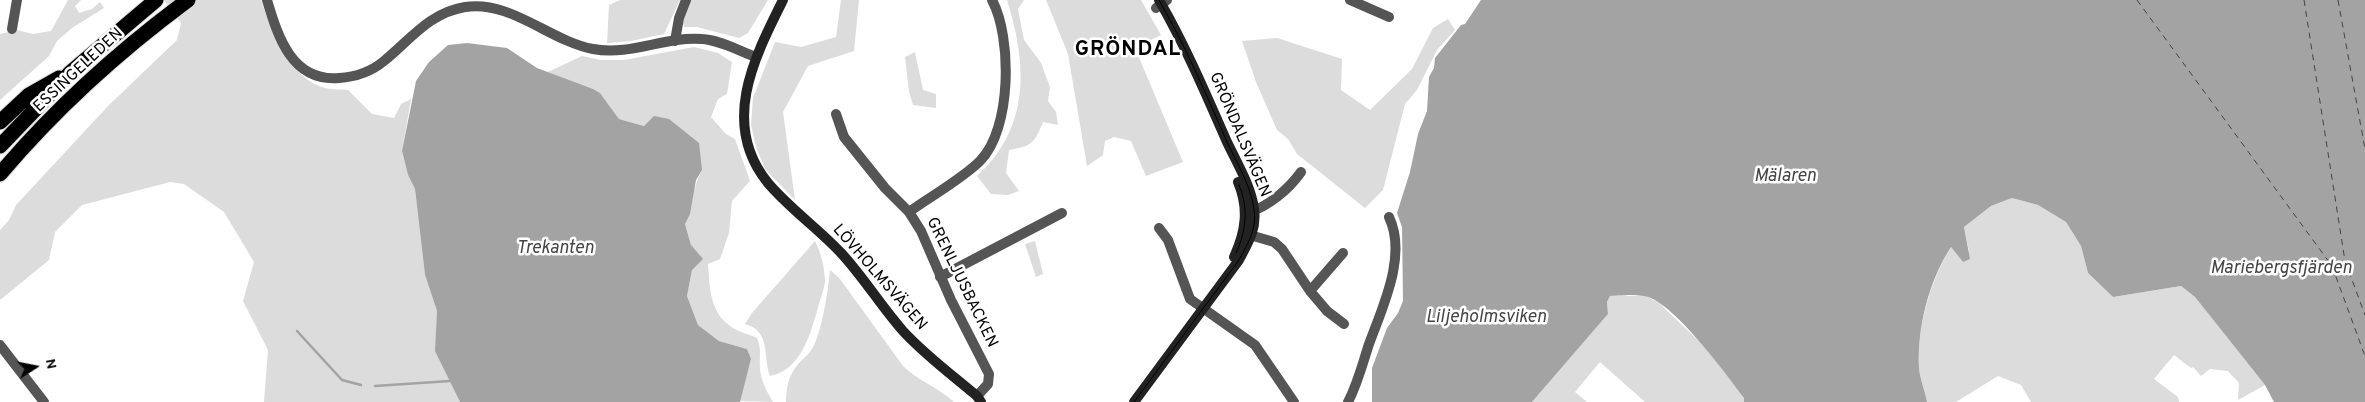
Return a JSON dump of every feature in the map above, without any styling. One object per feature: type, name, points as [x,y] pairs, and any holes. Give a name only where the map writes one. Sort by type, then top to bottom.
[{"type":"highway","name":"ESSINGELEDEN","points":[[0,146],[71,72],[143,9],[156,0]]},
{"type":"highway","name":"ESSINGELEDEN","points":[[3,172],[79,91],[154,25],[188,0]]},
{"type":"highway","points":[[0,122],[29,95],[71,72]]},
{"type":"street","points":[[12,28],[17,0]]},
{"type":"street","points":[[267,0],[281,41],[289,56],[308,73],[334,78],[354,76],[373,69],[384,61],[420,26],[465,4],[509,14],[559,38],[592,49],[621,51],[675,41],[704,39],[756,57]]},
{"type":"street","points":[[675,41],[679,18],[686,0]]},
{"type":"street","name":"LÖVHOLMSVÄGEN","points":[[783,0],[756,57],[746,87],[744,119],[751,153],[763,177],[783,199],[842,254],[908,336],[979,399]]},
{"type":"street","points":[[909,212],[981,160],[1000,123],[1006,85],[1003,39],[992,0]]},
{"type":"street","points":[[1350,0],[1389,17]]},
{"type":"street","name":"GRÖNDALSVÄGEN","points":[[1127,402],[1239,260],[1248,234],[1250,212],[1244,179],[1202,86],[1159,3]]},
{"type":"street","name":"GRENLJUSBACKEN","points":[[836,114],[844,137],[885,188],[909,212],[921,231],[940,277],[988,374],[988,384],[979,399]]},
{"type":"street","points":[[1250,212],[1293,184],[1301,172]]},
{"type":"street","points":[[940,277],[1062,213]]},
{"type":"street","points":[[1348,402],[1386,300],[1394,266],[1393,226],[1389,217]]},
{"type":"street","points":[[1159,228],[1168,240],[1190,299],[1255,345],[1294,402]]},
{"type":"street","points":[[1248,234],[1274,242],[1282,249],[1310,291],[1327,311],[1344,324]]},
{"type":"street","points":[[1310,291],[1343,253]]},
{"type":"street","name":"GRÖNDALSVÄGEN","points":[[1134,402],[1201,307]]},
{"type":"street","points":[[0,344],[44,402]]},
{"type":"shaded area","points":[[68,0],[81,0],[75,6],[79,13],[92,9],[100,2],[104,8],[72,28],[57,41],[49,56],[0,100],[0,34],[17,30],[33,34],[51,31]]},
{"type":"shaded area","points":[[164,0],[261,0],[270,25],[284,52],[302,75],[313,83],[328,89],[348,90],[372,114],[394,118],[401,104],[411,99],[402,152],[408,175],[415,189],[425,275],[437,311],[436,351],[460,402],[264,402],[268,350],[243,301],[254,262],[224,212],[184,184],[170,182],[82,205],[55,232],[49,260],[0,300],[0,230],[9,220],[16,205],[109,105],[177,40],[181,23]]},
{"type":"shaded area","points":[[620,0],[680,0],[664,34],[631,41],[607,43],[609,5]]},
{"type":"shaded area","points":[[689,0],[768,0],[748,33],[739,38],[697,27],[684,27],[682,18]]},
{"type":"shaded area","points":[[841,0],[859,0],[854,51],[808,66],[783,112],[795,200],[765,169],[756,147],[751,125],[753,98],[775,42],[801,47],[836,37]]},
{"type":"shaded area","points":[[1007,0],[1024,0],[1018,9],[1024,40],[1041,63],[1050,87],[1048,101],[1056,112],[1058,125],[1043,122],[1031,143],[1009,150],[1006,173],[1019,191],[1008,195],[991,194],[977,176],[995,157],[1007,137],[1015,116],[1020,94],[1021,71],[1018,48]]},
{"type":"shaded area","points":[[1046,0],[1141,0],[1161,35],[1135,48],[1183,162],[1146,176],[1131,141],[1114,137],[1105,141],[1103,155],[1087,166],[1068,54]]},
{"type":"shaded area","points":[[1448,19],[1455,30],[1437,50],[1417,90],[1405,104],[1383,190],[1365,208],[1297,154],[1288,139],[1277,130],[1256,82],[1242,41],[1277,38],[1342,59],[1341,90],[1370,110],[1412,69],[1433,28]]},
{"type":"shaded area","points":[[694,47],[718,53],[732,62],[727,94],[718,99],[711,117],[726,134],[735,139],[750,181],[732,201],[729,233],[720,259],[708,264],[713,303],[722,319],[729,325],[757,338],[762,378],[773,402],[739,401],[751,360],[747,349],[719,341],[698,325],[687,296],[692,270],[691,245],[685,224],[696,183],[702,170],[645,126],[619,119],[600,93],[548,72],[582,56],[601,60],[624,60]]},
{"type":"shaded area","points":[[915,52],[923,90],[936,94],[936,108],[913,105],[909,92],[905,57]]},
{"type":"shaded area","points":[[2012,198],[2038,205],[2066,222],[2081,246],[2088,273],[2113,297],[2181,286],[2195,297],[2265,385],[2238,400],[2239,383],[2228,371],[2210,369],[2201,376],[2193,367],[2191,368],[2174,355],[2154,379],[2178,397],[2179,402],[2031,402],[2021,385],[1998,376],[1956,402],[1927,402],[1919,368],[1920,336],[1926,305],[1937,275],[1951,247],[1963,262],[1969,251],[1964,227],[1991,206]]},
{"type":"shaded area","points":[[815,241],[822,261],[825,282],[808,338],[804,348],[790,366],[770,376],[762,338],[753,327],[745,324],[752,313]]},
{"type":"shaded area","points":[[1035,241],[1043,274],[1036,277],[1025,244]]},
{"type":"shaded area","points":[[830,270],[840,279],[903,366],[954,402],[786,402],[790,376],[812,349],[819,332]]},
{"type":"shaded area","points":[[1623,294],[1628,296],[1644,295],[1659,303],[1706,348],[1744,398],[1744,402],[1645,402],[1600,362],[1575,392],[1587,402],[1532,402],[1608,314],[1607,302],[1610,296]]},
{"type":"water","name":"Mälaren","points":[[1481,0],[2365,0],[2365,402],[2274,402],[2265,385],[2195,297],[2181,286],[2113,297],[2088,273],[2081,246],[2066,222],[2038,205],[2012,198],[1991,206],[1964,227],[1970,259],[1963,262],[1951,247],[1936,274],[1926,305],[1920,337],[1919,368],[1927,402],[1744,402],[1744,398],[1713,358],[1672,313],[1648,297],[1629,295],[1610,296],[1607,302],[1608,314],[1532,402],[1372,402],[1372,368],[1387,328],[1398,313],[1403,301],[1402,227],[1397,213],[1410,172],[1418,134],[1427,111],[1429,77],[1434,68],[1435,58],[1461,25],[1465,24]]},
{"type":"water","name":"Trekanten","points":[[467,43],[507,48],[537,68],[600,93],[619,119],[644,126],[654,116],[669,119],[699,143],[702,170],[696,180],[690,214],[685,224],[691,245],[703,259],[692,270],[687,296],[698,325],[719,341],[747,349],[751,359],[740,402],[460,402],[435,351],[437,311],[425,275],[415,189],[408,175],[402,151],[416,81],[429,62],[448,45]]},
{"type":"waterway","points":[[297,331],[342,380],[361,385]]},
{"type":"waterway","points":[[375,386],[450,381]]},
{"type":"ferry route","points":[[2137,0],[2332,266],[2365,356]]},
{"type":"ferry route","points":[[2304,0],[2345,261],[2365,315]]},
{"type":"ferry route","points":[[2338,0],[2365,149]]},
{"type":"tram line","points":[[1134,402],[1239,260],[1251,236],[1255,216],[1247,183],[1186,52],[1159,0]]},
{"type":"tram line","points":[[1236,253],[1245,220],[1244,203],[1239,185]]},
{"type":"district","name":"GRÖNDAL","points":[[1128,51]]},
{"type":"water label","name":"Mariebergsfjärden","points":[[2281,269]]},
{"type":"water label","name":"Liljeholmsviken","points":[[1486,318]]}]
